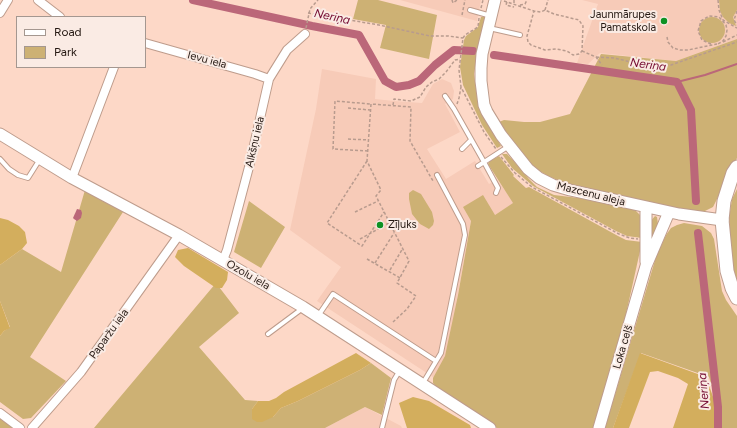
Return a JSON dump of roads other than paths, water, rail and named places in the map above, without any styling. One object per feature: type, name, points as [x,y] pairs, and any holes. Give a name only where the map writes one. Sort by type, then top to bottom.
[{"type":"main road","name":"Mazcenu aleja","points":[[495,0],[486,14],[488,28],[481,68],[482,92],[487,112],[528,169],[539,178],[553,185],[570,190],[669,212],[722,220]]},
{"type":"main road","name":"Ozolu iela","points":[[0,134],[72,178],[179,235],[303,307],[489,428]]},
{"type":"main road","points":[[737,167],[733,173],[726,196],[722,220],[727,271],[732,288],[737,298]]},
{"type":"main road","points":[[726,196],[737,181]]},
{"type":"main road","name":"Loka ceļš","points":[[646,207],[646,266]]},
{"type":"main road","name":"Loka ceļš","points":[[599,428],[646,266],[669,212]]},
{"type":"street","points":[[0,13],[8,0]]},
{"type":"street","points":[[38,0],[59,16]]},
{"type":"street","name":"Alkšņu iela","points":[[223,260],[249,167],[269,79],[287,50],[305,34]]},
{"type":"street","name":"Ievu iela","points":[[146,43],[269,79]]},
{"type":"street","points":[[72,178],[114,68]]},
{"type":"street","name":"Paparžu iela","points":[[32,428],[81,372],[179,235]]},
{"type":"street","points":[[0,413],[20,428]]},
{"type":"lane","points":[[470,10],[486,14]]},
{"type":"lane","points":[[488,28],[520,35]]},
{"type":"lane","points":[[445,96],[454,109],[498,188],[496,192]]},
{"type":"lane","points":[[462,149],[471,140]]},
{"type":"lane","points":[[478,166],[510,146]]},
{"type":"lane","points":[[0,159],[9,169],[18,175],[28,178],[40,159]]},
{"type":"lane","points":[[423,384],[441,353],[465,235],[463,224],[437,175]]},
{"type":"lane","points":[[318,317],[333,294],[436,361]]},
{"type":"lane","points":[[268,334],[303,307]]},
{"type":"lane","points":[[382,428],[394,380],[400,370]]},
{"type":"waterway","name":"Neriņa","points":[[193,0],[359,35],[385,81],[396,87],[409,85],[419,81],[435,65],[454,50],[473,51]]},
{"type":"waterway","name":"Neriņa","points":[[494,55],[677,82],[691,110],[696,201]]},
{"type":"waterway","points":[[677,82],[705,75],[737,64]]},
{"type":"waterway","name":"Neriņa","points":[[698,233],[718,407],[718,428]]},
{"type":"place","name":"Jaunmārupes Pamatskola","points":[[664,21]]},
{"type":"place","name":"Zīļuks","points":[[380,225]]}]
